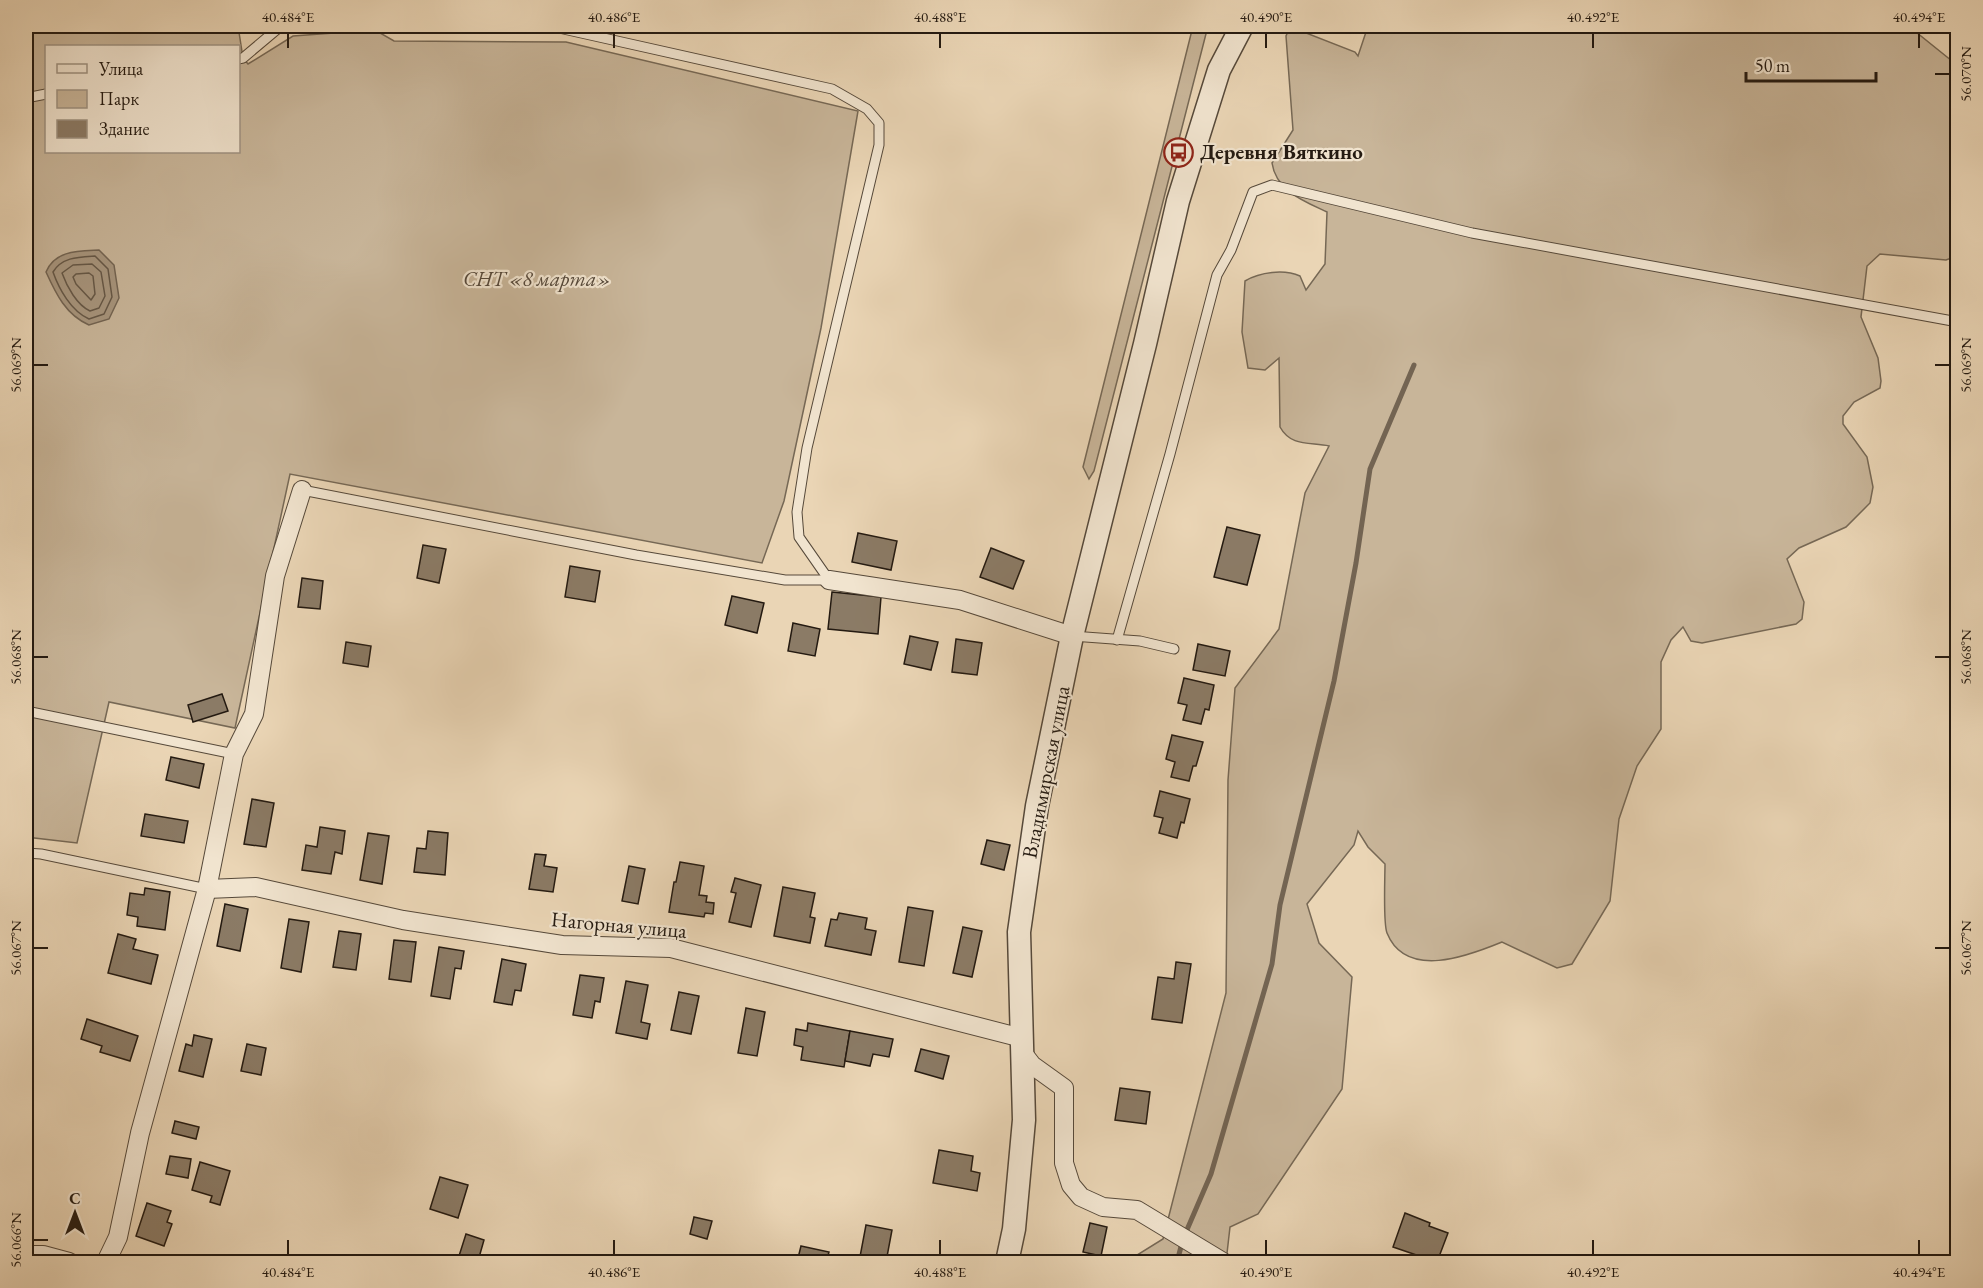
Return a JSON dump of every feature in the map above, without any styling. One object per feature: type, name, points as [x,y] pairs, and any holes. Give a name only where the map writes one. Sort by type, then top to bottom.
[{"type":"street","name":"Владимирская улица","points":[[1007,1263],[1014,1229],[1024,1120],[1019,932],[1037,806],[1072,636],[1124,431],[1178,201],[1219,70],[1242,26]]},
{"type":"street","points":[[106,1263],[118,1237],[140,1133],[207,889],[234,754],[254,714],[274,576],[302,489]]},
{"type":"street","points":[[829,580],[960,600],[1072,636]]},
{"type":"street","name":"Нагорная улица","points":[[207,889],[256,887],[402,920],[562,945],[671,948],[1022,1045]]},
{"type":"street","points":[[1022,1045],[1032,1065],[1064,1088],[1064,1163],[1071,1185],[1081,1197],[1102,1207],[1137,1210],[1223,1263]]},
{"type":"street","points":[[26,1255],[44,1255],[69,1263]]},
{"type":"lane","points":[[240,59],[281,26]]},
{"type":"lane","points":[[550,26],[832,89],[867,109],[879,123],[879,145],[807,448],[797,512],[799,537],[829,580]]},
{"type":"lane","points":[[26,98],[45,94]]},
{"type":"lane","points":[[1117,640],[1170,454],[1216,275],[1231,250],[1253,192],[1272,185],[1472,233],[1958,322]]},
{"type":"lane","points":[[302,489],[636,555],[785,580],[829,580]]},
{"type":"lane","points":[[1072,636],[1140,641],[1174,649]]},
{"type":"lane","points":[[26,711],[234,754]]},
{"type":"lane","points":[[26,854],[41,855],[207,889]]},
{"type":"green space","name":"СНТ «8 марта»","points":[[26,26],[238,26],[243,58],[248,64],[293,36],[375,30],[394,41],[566,42],[858,111],[821,328],[784,501],[762,563],[290,474],[235,728],[109,702],[77,843],[26,837]]},
{"type":"green space","points":[[1193,26],[1208,26],[1094,471],[1089,479],[1083,467]]},
{"type":"green space","points":[[1368,26],[1912,26],[1916,32],[1957,65],[1957,256],[1946,260],[1880,254],[1867,266],[1861,317],[1878,358],[1880,388],[1854,402],[1843,416],[1843,424],[1867,457],[1873,487],[1870,503],[1846,527],[1799,548],[1787,559],[1804,602],[1802,619],[1796,624],[1702,643],[1691,641],[1683,627],[1671,640],[1661,662],[1661,729],[1637,766],[1619,819],[1610,901],[1572,964],[1557,968],[1502,942],[1456,958],[1423,960],[1408,956],[1396,947],[1387,933],[1385,864],[1368,847],[1358,831],[1354,845],[1307,904],[1319,943],[1352,977],[1342,1089],[1258,1214],[1230,1227],[1226,1262],[1128,1262],[1163,1239],[1226,993],[1228,780],[1235,688],[1279,629],[1305,493],[1329,446],[1295,441],[1284,433],[1280,427],[1279,358],[1265,370],[1248,368],[1242,332],[1245,281],[1265,274],[1280,272],[1294,274],[1300,276],[1306,290],[1325,264],[1327,212],[1285,188],[1279,181],[1272,163],[1293,130],[1286,36],[1289,29],[1296,29],[1355,52],[1358,56]]},
{"type":"water","points":[[99,250],[114,265],[119,298],[109,319],[89,325],[68,310],[46,272],[55,259],[68,253]]},
{"type":"building","points":[[1227,527],[1260,535],[1247,585],[1214,577]]},
{"type":"building","points":[[858,533],[897,541],[891,570],[852,562]]},
{"type":"building","points":[[423,545],[446,549],[439,583],[417,578]]},
{"type":"building","points":[[991,548],[1024,561],[1013,589],[980,577]]},
{"type":"building","points":[[570,566],[600,571],[595,602],[565,597]]},
{"type":"building","points":[[302,578],[323,581],[320,609],[298,607]]},
{"type":"building","points":[[832,592],[881,597],[878,634],[828,629]]},
{"type":"building","points":[[732,596],[764,603],[757,633],[725,625]]},
{"type":"building","points":[[793,623],[820,629],[815,656],[788,651]]},
{"type":"building","points":[[910,636],[938,642],[931,670],[904,664]]},
{"type":"building","points":[[956,639],[982,643],[977,675],[952,672]]},
{"type":"building","points":[[346,642],[371,646],[368,667],[343,663]]},
{"type":"building","points":[[1198,644],[1230,651],[1225,676],[1193,670]]},
{"type":"building","points":[[1184,678],[1214,685],[1209,710],[1205,709],[1201,724],[1183,720],[1187,705],[1178,703]]},
{"type":"building","points":[[222,694],[228,711],[193,722],[188,705]]},
{"type":"building","points":[[1172,735],[1203,742],[1189,781],[1171,777],[1175,762],[1166,759]]},
{"type":"building","points":[[171,757],[204,764],[199,788],[166,780]]},
{"type":"building","points":[[1160,791],[1190,799],[1184,823],[1181,822],[1177,838],[1159,833],[1163,818],[1154,816]]},
{"type":"building","points":[[252,799],[274,803],[266,847],[244,844]]},
{"type":"building","points":[[145,814],[188,821],[184,843],[141,836]]},
{"type":"building","points":[[320,827],[345,831],[342,854],[335,852],[331,874],[302,870],[306,845],[317,847]]},
{"type":"building","points":[[428,831],[448,833],[445,875],[414,872],[417,848],[426,849]]},
{"type":"building","points":[[368,833],[389,836],[382,884],[360,880]]},
{"type":"building","points":[[987,840],[1010,845],[1004,870],[981,864]]},
{"type":"building","points":[[535,854],[546,855],[544,866],[557,868],[553,892],[529,889]]},
{"type":"building","points":[[680,862],[704,866],[699,895],[707,896],[706,902],[714,903],[713,914],[705,913],[704,917],[669,912]]},
{"type":"building","points":[[629,866],[645,869],[638,904],[622,901]]},
{"type":"building","points":[[735,878],[761,885],[751,927],[729,922],[736,893],[731,892]]},
{"type":"building","points":[[783,887],[815,893],[810,917],[815,918],[810,943],[774,936]]},
{"type":"building","points":[[145,888],[170,892],[165,930],[137,926],[138,917],[127,915],[130,893],[144,895]]},
{"type":"building","points":[[225,904],[248,909],[240,951],[217,946]]},
{"type":"building","points":[[908,907],[933,911],[924,966],[899,962]]},
{"type":"building","points":[[839,913],[867,918],[865,929],[876,931],[871,955],[825,946],[831,919],[837,920]]},
{"type":"building","points":[[289,919],[309,922],[301,972],[281,968]]},
{"type":"building","points":[[963,927],[982,931],[972,977],[953,973]]},
{"type":"building","points":[[339,931],[361,934],[356,970],[333,967]]},
{"type":"building","points":[[118,934],[136,939],[133,949],[158,955],[151,984],[108,973]]},
{"type":"building","points":[[394,940],[416,942],[411,982],[389,979]]},
{"type":"building","points":[[439,947],[464,951],[461,969],[455,968],[450,999],[431,996]]},
{"type":"building","points":[[502,959],[526,964],[521,991],[515,990],[512,1005],[494,1002]]},
{"type":"building","points":[[1176,962],[1191,964],[1182,1023],[1152,1019],[1158,977],[1174,979]]},
{"type":"building","points":[[580,975],[604,978],[600,1002],[595,1001],[592,1018],[573,1015]]},
{"type":"building","points":[[626,981],[648,985],[641,1022],[650,1024],[647,1039],[616,1033]]},
{"type":"building","points":[[679,992],[699,996],[691,1034],[671,1030]]},
{"type":"building","points":[[746,1008],[765,1012],[757,1056],[738,1053]]},
{"type":"building","points":[[87,1019],[138,1036],[130,1061],[100,1052],[102,1046],[81,1039]]},
{"type":"building","points":[[808,1023],[850,1031],[844,1067],[801,1060],[803,1047],[794,1045],[796,1029],[807,1031]]},
{"type":"building","points":[[850,1031],[893,1039],[889,1057],[873,1054],[870,1066],[845,1061]]},
{"type":"building","points":[[194,1035],[212,1039],[203,1077],[179,1071],[186,1044],[192,1046]]},
{"type":"building","points":[[247,1044],[266,1048],[261,1075],[241,1071]]},
{"type":"building","points":[[921,1049],[949,1056],[943,1079],[915,1071]]},
{"type":"building","points":[[1120,1088],[1150,1092],[1146,1124],[1115,1120]]},
{"type":"building","points":[[175,1121],[199,1127],[196,1139],[172,1133]]},
{"type":"building","points":[[939,1150],[973,1156],[971,1171],[980,1173],[977,1191],[933,1183]]},
{"type":"building","points":[[170,1156],[191,1159],[188,1178],[166,1174]]},
{"type":"building","points":[[200,1162],[230,1171],[220,1205],[210,1202],[212,1196],[192,1190]]},
{"type":"building","points":[[440,1177],[468,1185],[458,1218],[430,1209]]},
{"type":"building","points":[[147,1203],[171,1211],[167,1222],[172,1224],[164,1246],[136,1236]]},
{"type":"building","points":[[1405,1213],[1448,1233],[1437,1262],[1393,1247]]},
{"type":"building","points":[[694,1217],[712,1221],[707,1239],[690,1234]]},
{"type":"building","points":[[1090,1223],[1107,1227],[1101,1256],[1083,1252]]},
{"type":"building","points":[[866,1225],[892,1230],[886,1262],[859,1262]]},
{"type":"building","points":[[466,1234],[484,1240],[478,1261],[459,1256]]},
{"type":"building","points":[[801,1246],[829,1252],[826,1262],[797,1262]]},
{"type":"waterway","points":[[1177,1262],[1183,1239],[1211,1174],[1272,964],[1280,905],[1334,681],[1356,563],[1370,469],[1414,365]]},
{"type":"place","name":"Деревня Вяткино","points":[[1179,152]]}]
